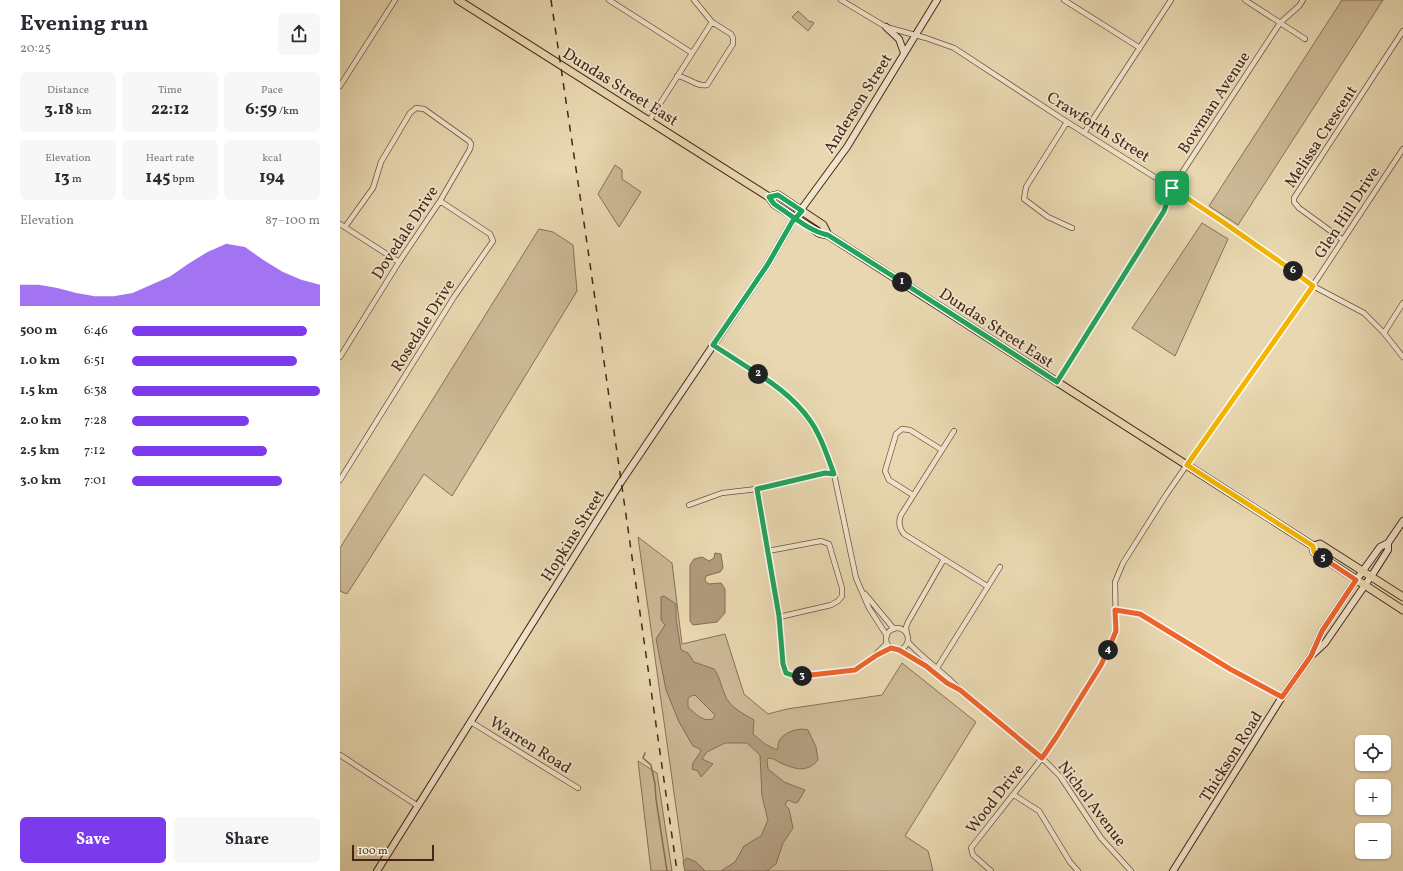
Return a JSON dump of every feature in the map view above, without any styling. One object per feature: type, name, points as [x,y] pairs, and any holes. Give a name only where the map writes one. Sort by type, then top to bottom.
[{"type":"main road","name":"Dundas Street East","points":[[458,0],[769,197],[774,204],[819,233],[828,235],[1313,546],[1314,552],[1403,610]]},
{"type":"main road","name":"Anderson Street","points":[[796,218],[847,147],[937,0]]},
{"type":"main road","points":[[886,27],[899,39],[904,53]]},
{"type":"main road","name":"Dundas Street East","points":[[769,197],[778,195],[823,225],[828,235]]},
{"type":"main road","name":"Hopkins Street","points":[[377,871],[621,482],[768,264],[796,218]]},
{"type":"main road","name":"Thickson Road","points":[[1311,656],[1322,631],[1356,580],[1380,547],[1388,543],[1403,521]]},
{"type":"main road","name":"Thickson Road","points":[[1173,871],[1282,697],[1311,656],[1324,643],[1371,577],[1388,550],[1388,543]]},
{"type":"main road","name":"Dundas Street East","points":[[1313,546],[1320,544],[1403,598]]},
{"type":"street","points":[[340,86],[395,0]]},
{"type":"street","points":[[609,0],[692,53]]},
{"type":"street","points":[[677,76],[683,77],[701,86],[707,85],[733,42],[731,34],[712,22],[694,0]]},
{"type":"street","name":"Crawforth Street","points":[[841,0],[886,27],[926,38],[954,48],[1084,133],[1172,188],[1313,286],[1364,313],[1384,333],[1403,357]]},
{"type":"street","points":[[1064,0],[1140,48]]},
{"type":"street","points":[[1084,133],[1171,0]]},
{"type":"street","points":[[1245,0],[1305,40]]},
{"type":"street","name":"Bowman Avenue","points":[[1057,382],[1164,211],[1172,188],[1280,23],[1299,6],[1303,0]]},
{"type":"street","points":[[649,121],[712,22]]},
{"type":"street","name":"Melissa Crescent","points":[[1343,240],[1298,208],[1294,202],[1294,198],[1403,31]]},
{"type":"street","name":"Dovedale Drive","points":[[340,357],[399,262],[440,201],[471,147],[471,144],[467,138],[424,109],[419,107],[413,110],[381,162],[373,188],[345,228]]},
{"type":"street","points":[[1067,122],[1026,188],[1024,200],[1048,217],[1072,228]]},
{"type":"street","name":"Glen Hill Drive","points":[[1115,610],[1116,582],[1123,563],[1187,465],[1313,286],[1403,149]]},
{"type":"street","name":"Rosedale Drive","points":[[340,480],[454,297],[493,241],[490,234],[440,201]]},
{"type":"street","points":[[340,224],[399,262]]},
{"type":"street","points":[[1384,333],[1403,303]]},
{"type":"street","points":[[713,345],[789,396],[805,414],[819,434],[834,474],[856,578],[869,608],[887,636],[887,643],[891,648],[899,650],[908,642],[906,628],[908,622],[944,559]]},
{"type":"street","points":[[913,495],[891,481],[886,475],[885,469],[896,434],[902,429],[910,430],[942,450]]},
{"type":"street","points":[[954,431],[900,517],[900,529],[904,534],[987,586]]},
{"type":"street","points":[[689,506],[722,493],[757,489],[825,473],[834,474]]},
{"type":"street","points":[[757,489],[779,616],[783,664],[786,673],[797,677],[855,670],[891,648]]},
{"type":"street","points":[[768,551],[820,542],[829,544],[842,588],[842,596],[831,605],[779,616]]},
{"type":"street","points":[[938,668],[1000,567]]},
{"type":"street","points":[[862,589],[896,629],[902,630],[907,635]]},
{"type":"street","points":[[1115,610],[1140,614],[1230,669],[1282,697]]},
{"type":"street","name":"Wood Drive","points":[[991,871],[973,856],[971,848],[1042,758],[1101,665],[1116,631],[1115,610]]},
{"type":"street","points":[[887,636],[890,632],[908,622]]},
{"type":"street","name":"Nichol Avenue","points":[[908,642],[918,654],[950,678],[960,690],[1042,758],[1060,776],[1101,838],[1131,871]]},
{"type":"street","points":[[870,661],[887,643]]},
{"type":"street","name":"Nichol Avenue","points":[[899,650],[926,666],[947,683],[960,690]]},
{"type":"street","name":"Warren Road","points":[[471,722],[578,788]]},
{"type":"street","points":[[340,755],[418,806]]},
{"type":"street","points":[[1014,795],[1039,812],[1070,862],[1078,871]]},
{"type":"shaded area","points":[[1342,0],[1383,0],[1238,225],[1209,206]]},
{"type":"shaded area","points":[[798,11],[810,22],[811,21],[814,23],[808,31],[792,17]]},
{"type":"shaded area","points":[[615,165],[622,170],[622,179],[641,192],[619,227],[598,194]]},
{"type":"shaded area","points":[[1202,223],[1228,239],[1175,356],[1132,328]]},
{"type":"shaded area","points":[[539,229],[553,232],[573,245],[577,291],[452,496],[424,474],[347,594],[340,591],[340,548]]},
{"type":"shaded area","points":[[638,537],[672,563],[682,644],[725,634],[744,694],[768,714],[787,709],[882,695],[902,663],[976,722],[905,836],[928,851],[933,871],[685,871]]},
{"type":"shaded area","points":[[715,553],[721,554],[723,568],[720,572],[706,576],[705,581],[709,584],[721,583],[725,589],[725,613],[717,622],[693,625],[690,621],[690,565],[694,559],[702,557],[709,561],[714,558]]},
{"type":"shaded area","points":[[664,596],[676,604],[676,618],[681,650],[688,653],[694,662],[714,669],[730,703],[737,710],[754,720],[753,734],[765,744],[777,750],[779,741],[784,735],[792,731],[804,729],[808,730],[816,747],[818,760],[810,767],[798,769],[771,758],[767,760],[768,769],[784,782],[805,790],[798,802],[795,803],[788,800],[785,805],[789,809],[793,828],[783,843],[776,864],[767,871],[721,871],[735,862],[744,846],[761,836],[768,820],[762,796],[760,755],[747,743],[725,743],[707,752],[702,759],[713,764],[701,777],[698,771],[692,769],[693,763],[701,751],[693,746],[679,722],[666,690],[656,639],[665,625],[661,620],[661,597]],"holes":[[[695,695],[715,715],[713,719],[709,720],[699,717],[688,707],[688,698]]]},
{"type":"shaded area","points":[[638,761],[657,773],[672,871],[651,871]]},
{"type":"shaded area","points":[[687,858],[696,862],[705,871],[685,871],[683,862]]},
{"type":"waterway","points":[[645,753],[643,758],[651,765],[655,784],[667,871]]},
{"type":"railway","points":[[551,0],[677,871]]},
{"type":"route","points":[[1172,188],[1164,211],[1057,382],[828,235],[819,233],[796,218],[774,204],[769,197],[778,195],[802,211],[796,218],[792,222],[768,264],[713,345],[789,396],[805,414],[819,434],[834,474],[825,473],[757,489],[779,616],[783,664],[786,673],[797,677],[855,670],[877,655],[891,648],[893,650],[899,650],[926,666],[947,683],[960,690],[1042,758],[1101,665],[1116,631],[1115,610],[1140,614],[1230,669],[1282,697],[1311,656],[1322,631],[1356,580],[1314,552],[1313,546],[1187,465],[1313,286],[1172,188]]}]
